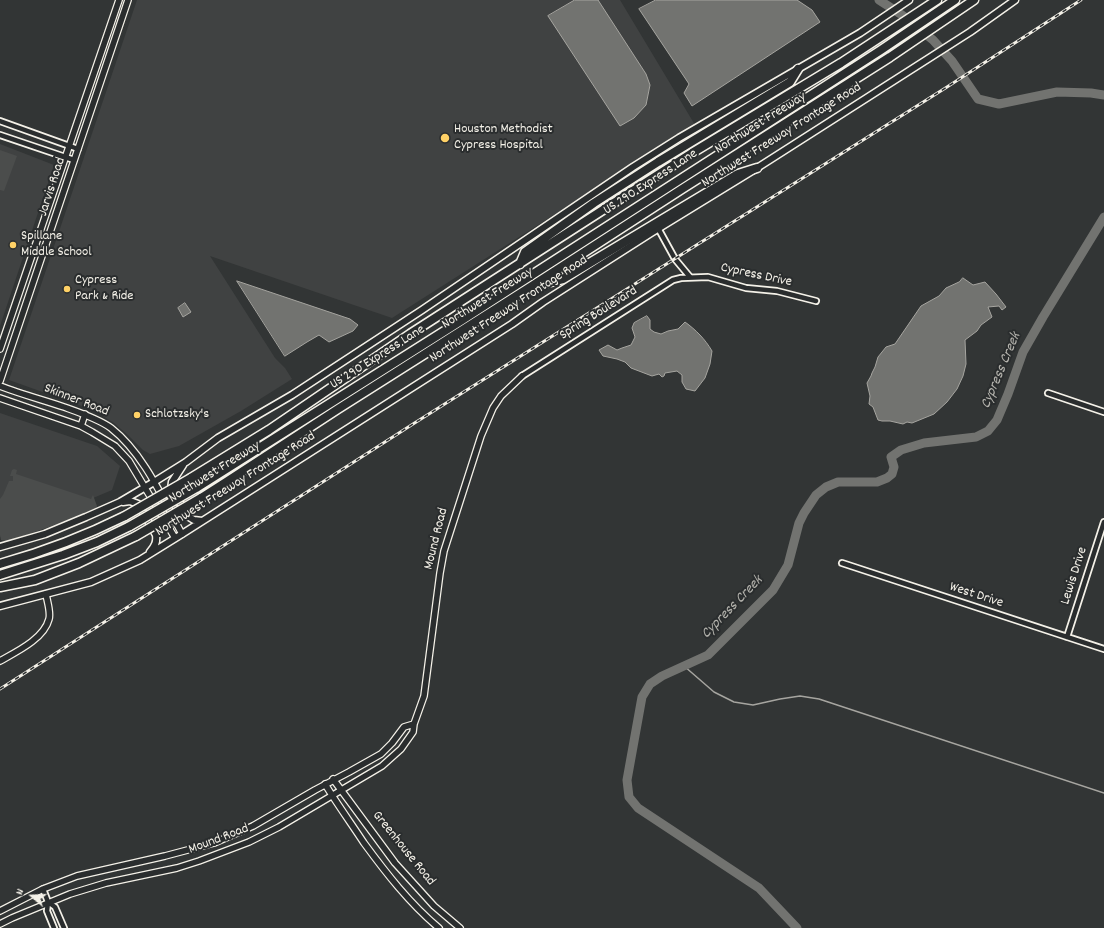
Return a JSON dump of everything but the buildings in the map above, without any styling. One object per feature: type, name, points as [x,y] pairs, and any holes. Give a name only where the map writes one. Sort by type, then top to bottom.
[{"type":"highway","name":"US 290 Express Lane","points":[[0,575],[63,555],[97,542],[130,526],[196,488],[462,320],[881,50],[955,0]]},
{"type":"highway","name":"Northwest Freeway","points":[[0,588],[35,580],[79,563],[136,536],[201,498],[890,57],[974,0]]},
{"type":"highway","name":"Northwest Freeway","points":[[1,563],[28,556],[65,543],[100,528],[125,516],[191,478],[263,433],[391,347],[681,160],[792,94],[936,1]]},
{"type":"highway","points":[[520,264],[525,252],[554,230],[652,166],[790,82],[798,69]]},
{"type":"highway","points":[[532,286],[563,279],[738,174],[757,168]]},
{"type":"main road","points":[[0,547],[45,534],[86,517],[120,502],[154,482],[186,462],[218,438],[292,395],[422,310],[633,167],[679,138],[860,33],[909,0]]},
{"type":"main road","name":"Northwest Freeway Frontage Road","points":[[0,606],[91,582],[140,560],[512,324],[543,302],[658,228],[757,168],[970,32],[1015,0]]},
{"type":"main road","points":[[186,462],[172,482],[171,489],[189,517],[194,520],[202,521]]},
{"type":"main road","points":[[120,502],[130,501],[138,504],[156,535],[155,546],[148,555]]},
{"type":"street","name":"Jarvis Road","points":[[0,349],[119,0]]},
{"type":"street","name":"Jarvis Road","points":[[0,381],[128,0]]},
{"type":"street","points":[[106,39],[114,41]]},
{"type":"street","points":[[0,121],[78,149]]},
{"type":"street","points":[[0,135],[74,160]]},
{"type":"street","points":[[658,228],[675,259],[690,277]]},
{"type":"street","name":"Cypress Drive","points":[[690,277],[708,277],[746,288],[777,292],[816,301]]},
{"type":"street","name":"Spring Boulevard","points":[[522,376],[673,280],[690,277]]},
{"type":"street","points":[[24,279],[34,282]]},
{"type":"street","name":"Mound Road","points":[[0,924],[48,902],[70,894],[106,883],[177,868],[225,852],[249,842],[279,827],[382,766],[401,749],[413,732],[414,724],[424,696],[440,573],[449,534],[481,436],[493,408],[501,396],[522,376]]},
{"type":"street","name":"Skinner Road","points":[[0,386],[85,414],[110,427],[125,441],[139,459],[154,482],[182,534]]},
{"type":"street","points":[[1048,393],[1104,412]]},
{"type":"street","name":"Skinner Road","points":[[0,398],[81,426],[115,446],[129,461],[144,488],[176,538]]},
{"type":"street","points":[[81,426],[85,414]]},
{"type":"street","name":"Lewis Drive","points":[[1067,637],[1104,522]]},
{"type":"street","name":"West Drive","points":[[842,563],[1104,649]]},
{"type":"street","points":[[0,662],[34,641],[46,626],[49,618],[46,594]]},
{"type":"street","name":"Mound Road","points":[[0,911],[43,889],[77,876],[214,843],[259,824],[333,779],[381,754],[392,743],[404,727],[414,724]]},
{"type":"street","name":"Greenhouse Road","points":[[333,779],[395,863],[434,906],[460,928]]},
{"type":"street","name":"Greenhouse Road","points":[[325,784],[382,868],[404,894],[439,928]]},
{"type":"street","points":[[43,889],[48,902],[47,911],[54,928]]},
{"type":"street","points":[[48,902],[55,907],[64,928]]},
{"type":"shaded area","points":[[137,0],[620,0],[695,125],[392,318],[210,256],[275,358],[285,368],[292,379],[241,411],[179,446],[150,454],[143,450],[114,423],[98,413],[9,380]]},
{"type":"shaded area","points":[[575,0],[598,0],[646,74],[650,85],[646,105],[634,118],[620,126],[548,16]]},
{"type":"shaded area","points":[[656,0],[797,0],[812,10],[820,22],[692,106],[684,93],[689,84],[639,9]]},
{"type":"shaded area","name":"Spillane Middle School","points":[[0,144],[54,165],[0,326]]},
{"type":"shaded area","points":[[0,150],[17,156],[4,191],[0,190]]},
{"type":"shaded area","points":[[963,278],[973,285],[985,282],[1006,307],[1002,310],[999,306],[988,307],[992,317],[965,340],[966,364],[963,376],[957,389],[947,402],[934,414],[912,423],[907,422],[903,424],[878,420],[873,407],[869,404],[870,396],[867,383],[878,357],[886,347],[895,344],[921,306],[939,296],[946,288],[959,282]]},
{"type":"shaded area","points":[[237,281],[350,319],[358,325],[353,331],[329,342],[319,335],[285,356]]},
{"type":"shaded area","points":[[185,303],[191,312],[183,317],[178,308]]},
{"type":"shaded area","points":[[647,316],[650,320],[650,329],[661,334],[678,329],[685,322],[700,335],[712,351],[710,364],[705,378],[695,391],[686,389],[682,382],[682,375],[677,371],[665,373],[662,377],[659,374],[652,376],[631,368],[625,362],[603,356],[599,350],[608,345],[617,350],[631,345],[635,337],[632,328],[634,323]]},
{"type":"shaded area","points":[[0,413],[97,446],[120,466],[112,490],[0,537]]},
{"type":"shaded area","points":[[12,470],[17,470],[16,474],[91,499],[93,495],[97,506],[96,508],[63,522],[6,541],[1,540],[0,499],[9,481],[13,481],[13,476],[10,476]]},
{"type":"waterway","name":"Cypress Creek","points":[[879,0],[902,15],[933,40],[952,61],[978,99],[999,104],[1057,92],[1104,95]]},
{"type":"waterway","name":"Cypress Creek","points":[[797,928],[759,888],[638,808],[629,797],[627,780],[642,697],[650,684],[662,676],[708,655],[773,590],[788,565],[799,523],[804,513],[816,495],[826,487],[838,482],[877,482],[892,474],[894,467],[891,457],[901,450],[924,443],[976,437],[988,431],[997,420],[1023,352],[1104,217]]},
{"type":"waterway","points":[[684,666],[714,692],[734,702],[753,705],[800,696],[819,699],[1104,793]]},
{"type":"railway","points":[[0,689],[413,424],[947,87],[1081,0]]},
{"type":"place","name":"Houston Methodist Cypress Hospital","points":[[445,138]]},
{"type":"place","name":"Spillane Middle School","points":[[13,245]]},
{"type":"place","name":"Cypress Park & Ride","points":[[67,289]]},
{"type":"place","name":"Schlotzsky's","points":[[137,415]]}]
